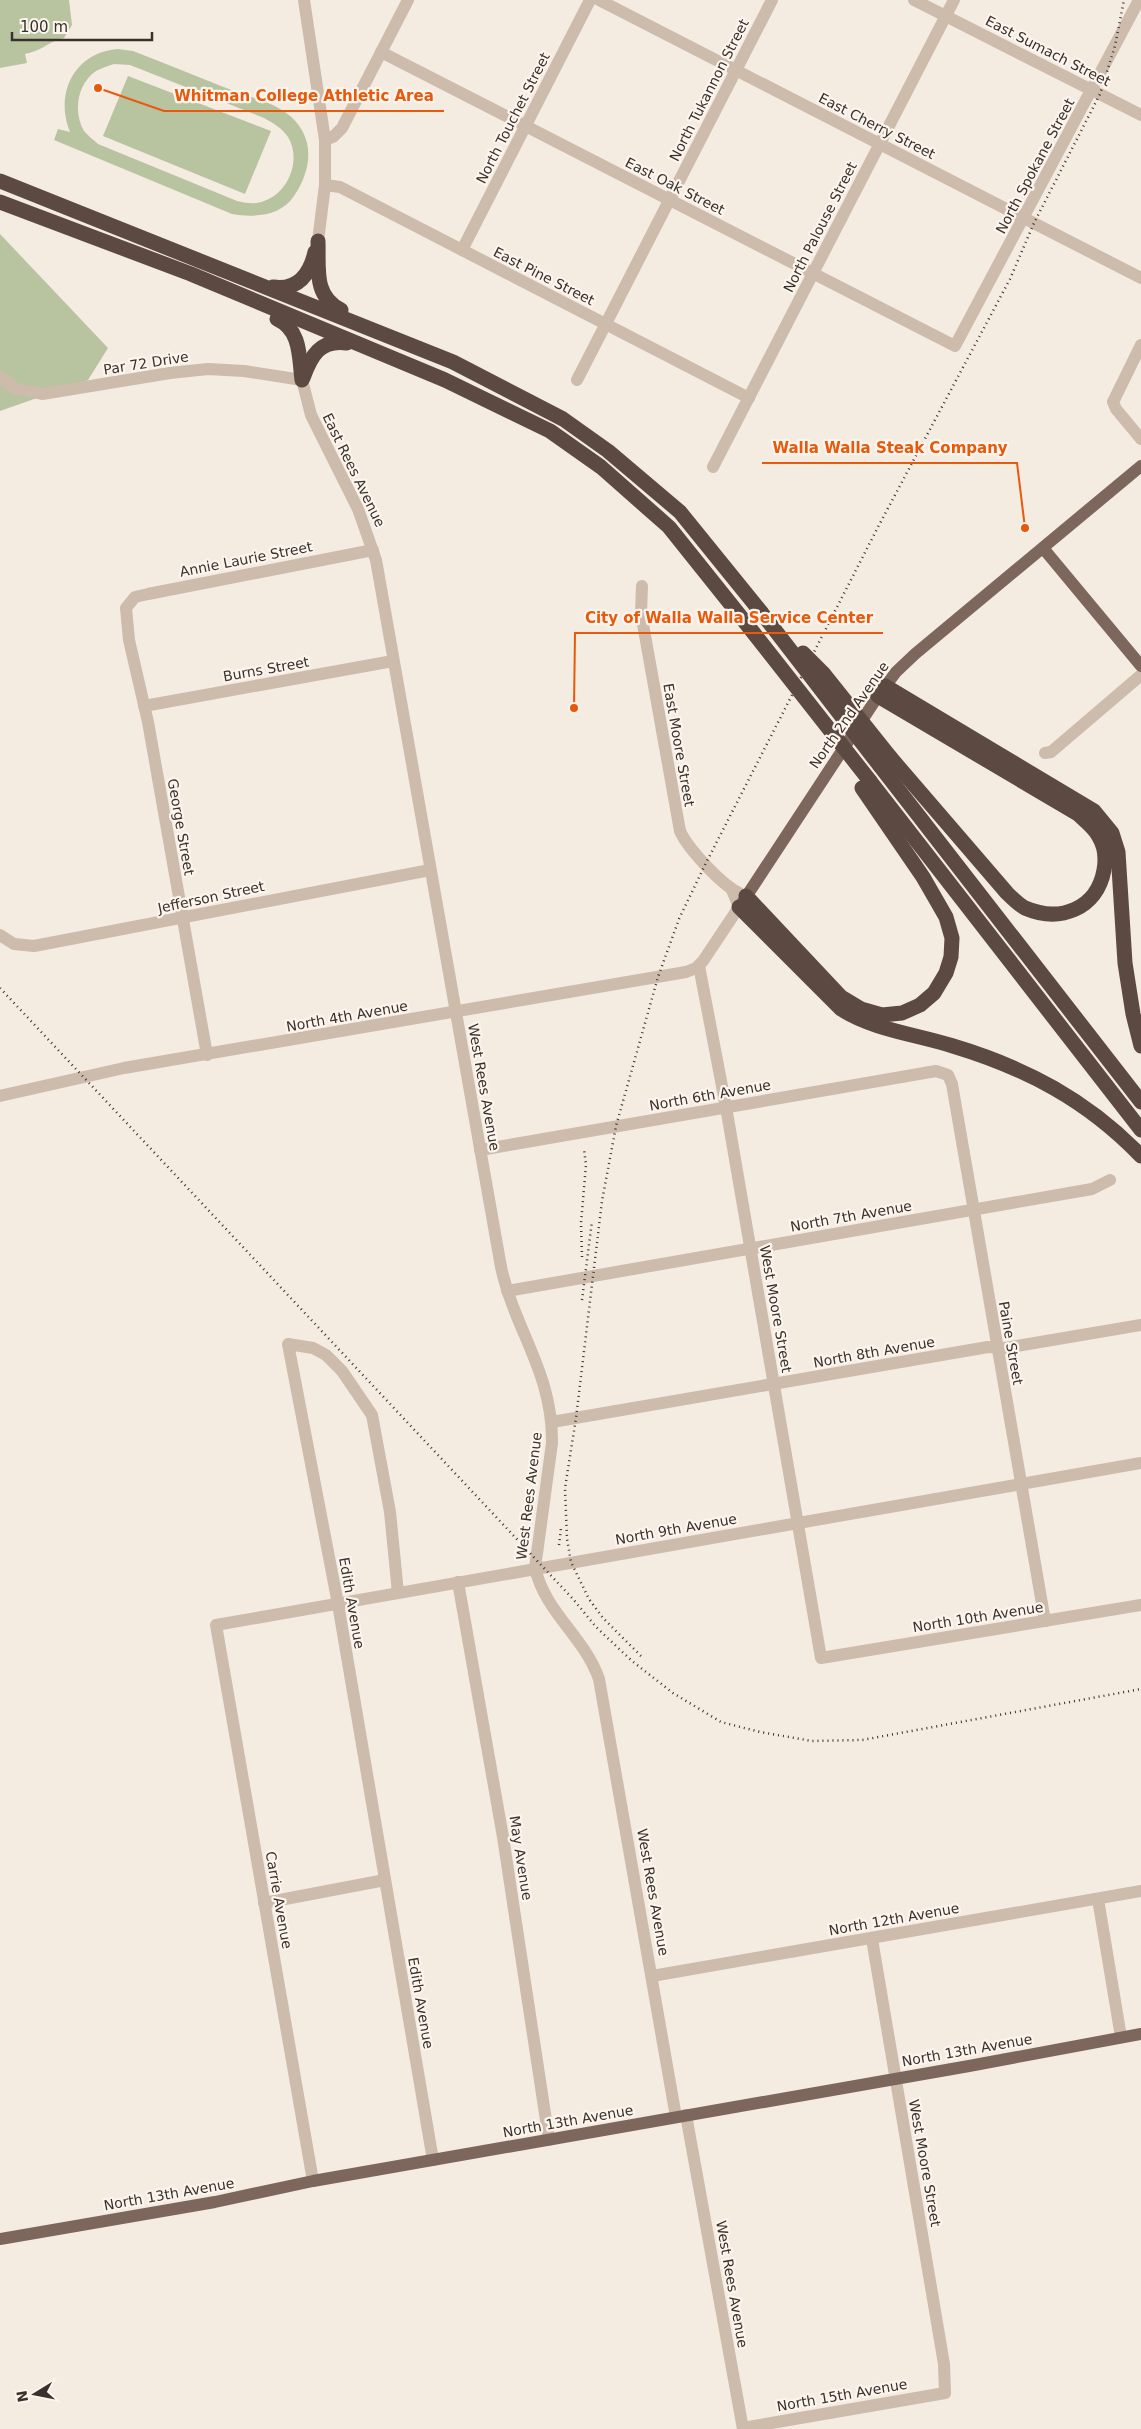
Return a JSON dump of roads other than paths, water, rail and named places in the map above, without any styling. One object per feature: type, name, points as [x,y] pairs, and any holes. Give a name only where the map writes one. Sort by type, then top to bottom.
[{"type":"highway","points":[[0,181],[453,362],[563,419],[608,451],[680,512],[885,761],[1141,1102]]},
{"type":"highway","points":[[3,203],[191,274],[445,380],[550,431],[600,467],[669,527],[812,708],[866,785],[946,917],[952,938],[952,958],[946,973],[934,993],[920,1004],[902,1013],[882,1015],[861,1009],[841,997],[742,902]]},
{"type":"highway","points":[[262,286],[285,288],[301,281],[309,271],[318,241]]},
{"type":"highway","points":[[318,241],[320,285],[328,303],[421,350]]},
{"type":"highway","points":[[191,274],[219,291],[286,323],[296,336],[302,380]]},
{"type":"highway","points":[[302,380],[308,364],[316,351],[322,346],[339,342],[356,344]]},
{"type":"highway","points":[[881,691],[1078,814],[1100,837],[1106,858],[1102,884],[1090,901],[1068,913],[1047,913],[1024,907],[1007,893],[885,761]]},
{"type":"highway","points":[[881,691],[1094,811],[1112,833],[1118,852],[1125,963],[1132,1014],[1141,1046]]},
{"type":"highway","points":[[866,785],[1141,1130]]},
{"type":"highway","points":[[742,902],[841,1009],[859,1020],[953,1046],[1018,1068],[1061,1091],[1105,1122],[1141,1156]]},
{"type":"main road","name":"North 2nd Avenue","points":[[742,902],[881,691],[914,654],[1141,466]]},
{"type":"main road","points":[[1043,548],[1141,666]]},
{"type":"main road","name":"North 13th Avenue","points":[[0,2239],[215,2202],[312,2181],[1141,2034]]},
{"type":"street","points":[[304,0],[325,140],[325,185],[318,241]]},
{"type":"street","points":[[325,140],[333,137],[342,128],[408,0]]},
{"type":"street","name":"North Touchet Street","points":[[462,250],[590,0]]},
{"type":"street","name":"East Cherry Street","points":[[599,0],[1141,278]]},
{"type":"street","name":"North Tukannon Street","points":[[577,380],[772,0]]},
{"type":"street","name":"East Sumach Street","points":[[914,0],[1141,115]]},
{"type":"street","name":"North Palouse Street","points":[[713,467],[954,0]]},
{"type":"street","name":"North Spokane Street","points":[[955,346],[1139,0]]},
{"type":"street","name":"East Oak Street","points":[[381,52],[955,346]]},
{"type":"street","name":"East Pine Street","points":[[325,185],[340,187],[749,398]]},
{"type":"street","points":[[1141,345],[1113,402],[1141,439]]},
{"type":"street","name":"Par 72 Drive","points":[[0,376],[14,388],[42,394],[199,369],[244,371],[302,380]]},
{"type":"street","name":"East Rees Avenue","points":[[302,380],[311,415],[358,508],[373,550],[394,661]]},
{"type":"street","name":"Annie Laurie Street","points":[[127,604],[135,597],[148,594],[373,550]]},
{"type":"street","name":"East Moore Street","points":[[642,586],[641,613],[680,831],[686,842],[742,902]]},
{"type":"street","name":"George Street","points":[[127,604],[125,617],[144,706],[207,1055]]},
{"type":"street","name":"Burns Street","points":[[144,706],[394,661]]},
{"type":"street","name":"West Rees Avenue","points":[[394,661],[480,1150],[507,1291],[542,1373],[552,1422],[552,1443],[535,1568],[551,1608],[587,1652],[599,1679],[652,1976],[743,2428]]},
{"type":"street","points":[[1045,752],[1051,752],[1141,675]]},
{"type":"street","name":"Jefferson Street","points":[[0,935],[14,944],[34,946],[430,870]]},
{"type":"street","name":"North 2nd Avenue","points":[[699,966],[742,902]]},
{"type":"street","name":"North 4th Avenue","points":[[0,1096],[110,1071],[686,972],[699,966]]},
{"type":"street","name":"West Moore Street","points":[[699,966],[726,1107],[821,1658]]},
{"type":"street","name":"North 6th Avenue","points":[[480,1150],[936,1071],[945,1073]]},
{"type":"street","name":"Paine Street","points":[[945,1073],[952,1084],[1045,1621]]},
{"type":"street","name":"North 7th Avenue","points":[[507,1291],[1092,1189],[1110,1180]]},
{"type":"street","name":"North 8th Avenue","points":[[552,1422],[988,1347],[1006,1348],[1141,1325]]},
{"type":"street","name":"Edith Avenue","points":[[398,1593],[390,1512],[372,1415],[342,1371],[326,1355],[312,1348],[288,1344],[338,1604],[433,2160]]},
{"type":"street","name":"North 9th Avenue","points":[[216,1625],[1141,1463]]},
{"type":"street","name":"May Avenue","points":[[458,1582],[503,1837],[549,2140]]},
{"type":"street","name":"North 10th Avenue","points":[[821,1658],[1141,1605]]},
{"type":"street","name":"Carrie Avenue","points":[[216,1625],[312,2181]]},
{"type":"street","points":[[264,1903],[385,1880]]},
{"type":"street","name":"North 12th Avenue","points":[[652,1976],[1141,1891]]},
{"type":"street","points":[[1098,1899],[1121,2037]]},
{"type":"street","name":"West Moore Street","points":[[872,1939],[894,2078],[944,2364],[945,2392]]},
{"type":"street","name":"North 15th Avenue","points":[[743,2428],[945,2392]]},
{"type":"railway","points":[[641,1656],[603,1618],[589,1599],[571,1562],[567,1539],[565,1488],[576,1418],[602,1201],[616,1126],[658,977],[679,919],[706,863],[878,527],[1010,279],[1034,223],[1100,94],[1115,46],[1124,0]]},
{"type":"railway","points":[[0,988],[573,1599],[596,1627],[632,1661],[673,1693],[721,1722],[760,1732],[812,1741],[862,1740],[1141,1689]]},
{"type":"railway","points":[[582,1257],[581,1223],[586,1165],[584,1149]]},
{"type":"railway","points":[[582,1300],[592,1221]]},
{"type":"railway","points":[[559,1545],[561,1528]]},
{"type":"place","name":"Whitman College Athletic Area","points":[[98,88]]},
{"type":"place","name":"Walla Walla Steak Company","points":[[1025,528]]},
{"type":"place","name":"City of Walla Walla Service Center","points":[[574,708]]}]
